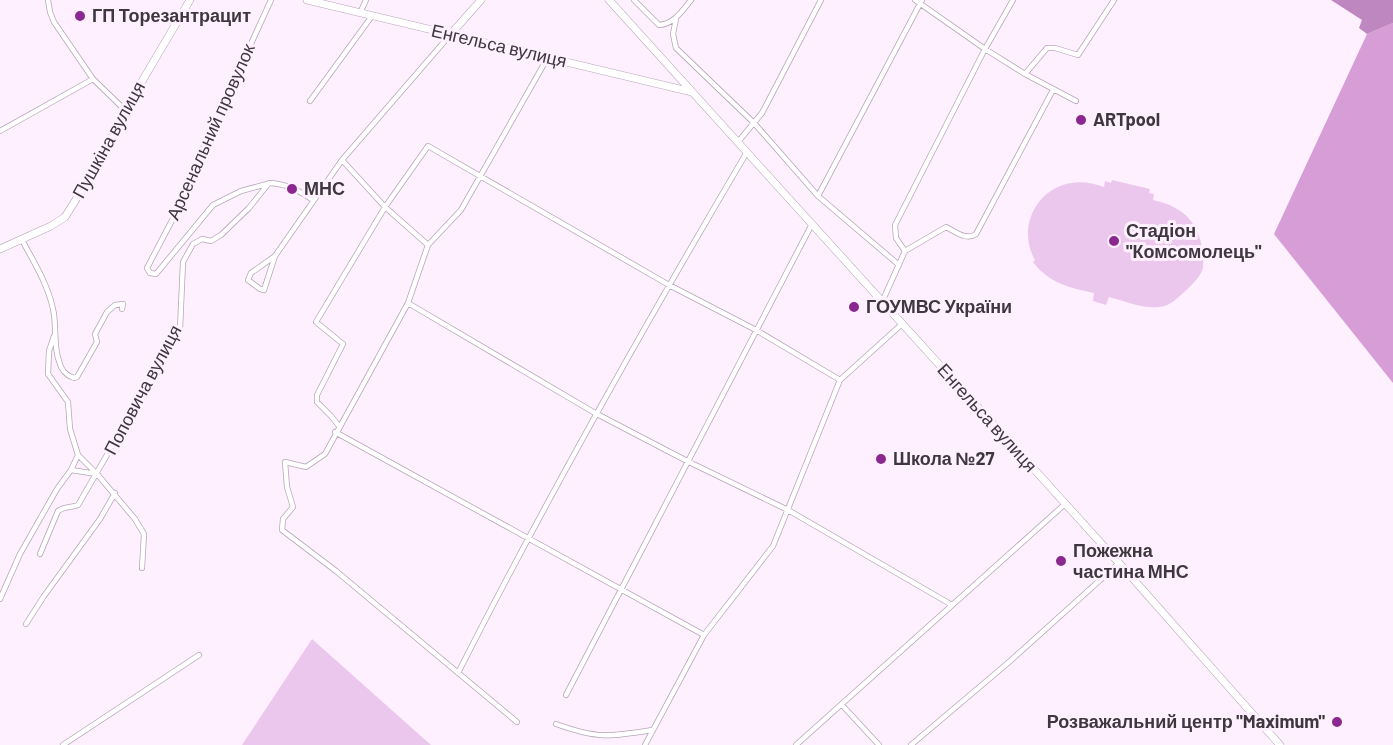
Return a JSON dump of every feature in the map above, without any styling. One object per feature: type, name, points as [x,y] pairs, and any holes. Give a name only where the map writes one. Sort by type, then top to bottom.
[{"type":"street","points":[[48,0],[54,22],[93,79],[125,110]]},
{"type":"street","name":"Пушкіна вулиця","points":[[0,249],[65,217],[97,166],[125,110],[190,0]]},
{"type":"street","name":"Арсенальний провулок","points":[[269,183],[241,191],[213,205],[156,274],[150,273],[147,268],[199,169],[202,151],[271,0]]},
{"type":"street","name":"Енгельса вулиця","points":[[307,0],[692,92]]},
{"type":"street","points":[[360,13],[366,0]]},
{"type":"street","points":[[275,256],[251,273],[248,280],[260,289],[264,290],[267,285],[275,256],[342,160],[481,0]]},
{"type":"street","name":"Енгельса вулиця","points":[[609,0],[1119,563],[1280,745]]},
{"type":"street","points":[[634,0],[659,25],[666,25],[676,19],[691,0]]},
{"type":"street","points":[[738,142],[762,113],[821,0]]},
{"type":"street","points":[[915,0],[921,2],[985,49],[1025,74],[1076,101]]},
{"type":"street","points":[[905,251],[896,238],[895,225],[985,49],[1013,0]]},
{"type":"street","points":[[1025,74],[1047,48],[1078,55],[1114,0]]},
{"type":"street","points":[[818,196],[921,2]]},
{"type":"street","points":[[310,101],[372,16]]},
{"type":"street","points":[[676,19],[673,34],[676,48],[754,123],[818,196],[899,265]]},
{"type":"street","points":[[517,722],[336,571],[282,530],[283,519],[293,507],[287,487],[285,462],[306,467],[325,454],[335,432],[408,303],[428,245],[461,210],[548,57]]},
{"type":"street","points":[[0,131],[93,79]]},
{"type":"street","points":[[882,302],[905,251],[946,227],[967,237],[976,234],[1053,90]]},
{"type":"street","points":[[339,426],[317,402],[317,395],[343,344],[316,322],[385,207],[428,146],[480,178],[669,285],[756,330],[840,380]]},
{"type":"street","points":[[458,673],[526,538],[747,152]]},
{"type":"street","points":[[342,160],[385,207],[428,245]]},
{"type":"street","points":[[269,183],[296,189],[313,200]]},
{"type":"street","name":"Поповича вулиця","points":[[40,554],[58,511],[63,507],[72,508],[78,505],[180,329],[183,262],[193,244],[202,239],[211,241],[221,235],[249,208],[269,183]]},
{"type":"street","points":[[566,695],[812,224]]},
{"type":"street","points":[[22,240],[46,288],[53,308],[59,363],[66,375],[77,377],[97,342],[95,334],[107,312],[115,305],[123,304],[122,309]]},
{"type":"street","points":[[408,303],[596,413],[788,510],[952,605]]},
{"type":"street","points":[[645,745],[704,634],[773,546],[840,380],[902,324]]},
{"type":"street","points":[[55,333],[48,351],[48,374],[68,402],[70,429],[78,455],[115,493],[144,534],[142,568]]},
{"type":"street","points":[[335,432],[704,634]]},
{"type":"street","points":[[0,599],[20,554],[78,455]]},
{"type":"street","points":[[71,470],[97,474]]},
{"type":"street","points":[[26,624],[100,519],[115,493]]},
{"type":"street","points":[[796,745],[1065,504]]},
{"type":"street","points":[[911,745],[1009,662],[1119,563]]},
{"type":"street","points":[[63,745],[199,655]]},
{"type":"street","points":[[842,705],[879,745]]},
{"type":"street","points":[[556,724],[584,734],[602,737],[652,730]]},
{"type":"shaded area","points":[[1331,0],[1393,0],[1393,23],[1367,34],[1359,28],[1362,20]]},
{"type":"shaded area","points":[[1393,23],[1393,383],[1274,234],[1367,34]]},
{"type":"shaded area","name":"Стадіон \"Комсомолець\"","points":[[1112,180],[1150,189],[1149,193],[1154,194],[1153,200],[1170,205],[1183,213],[1198,233],[1203,250],[1202,270],[1198,278],[1169,304],[1147,307],[1109,297],[1106,305],[1093,301],[1094,293],[1060,284],[1046,275],[1033,262],[1035,260],[1028,236],[1029,224],[1039,202],[1058,187],[1071,183],[1092,183],[1104,187],[1105,181],[1111,183]]},
{"type":"shaded area","points":[[312,639],[431,745],[242,745]]},
{"type":"place","name":"ГП Торезантрацит","points":[[80,16]]},
{"type":"place","name":"ARTpool","points":[[1081,120]]},
{"type":"place","name":"МНС","points":[[292,189]]},
{"type":"place","name":"Стадіон \"Комсомолець\"","points":[[1114,241]]},
{"type":"place","name":"ГОУМВС України","points":[[854,307]]},
{"type":"place","name":"Школа №27","points":[[881,459]]},
{"type":"place","name":"Пожежна частина МНС","points":[[1061,561]]},
{"type":"place","name":"Розважальний центр \"Maximum\"","points":[[1337,722]]}]
